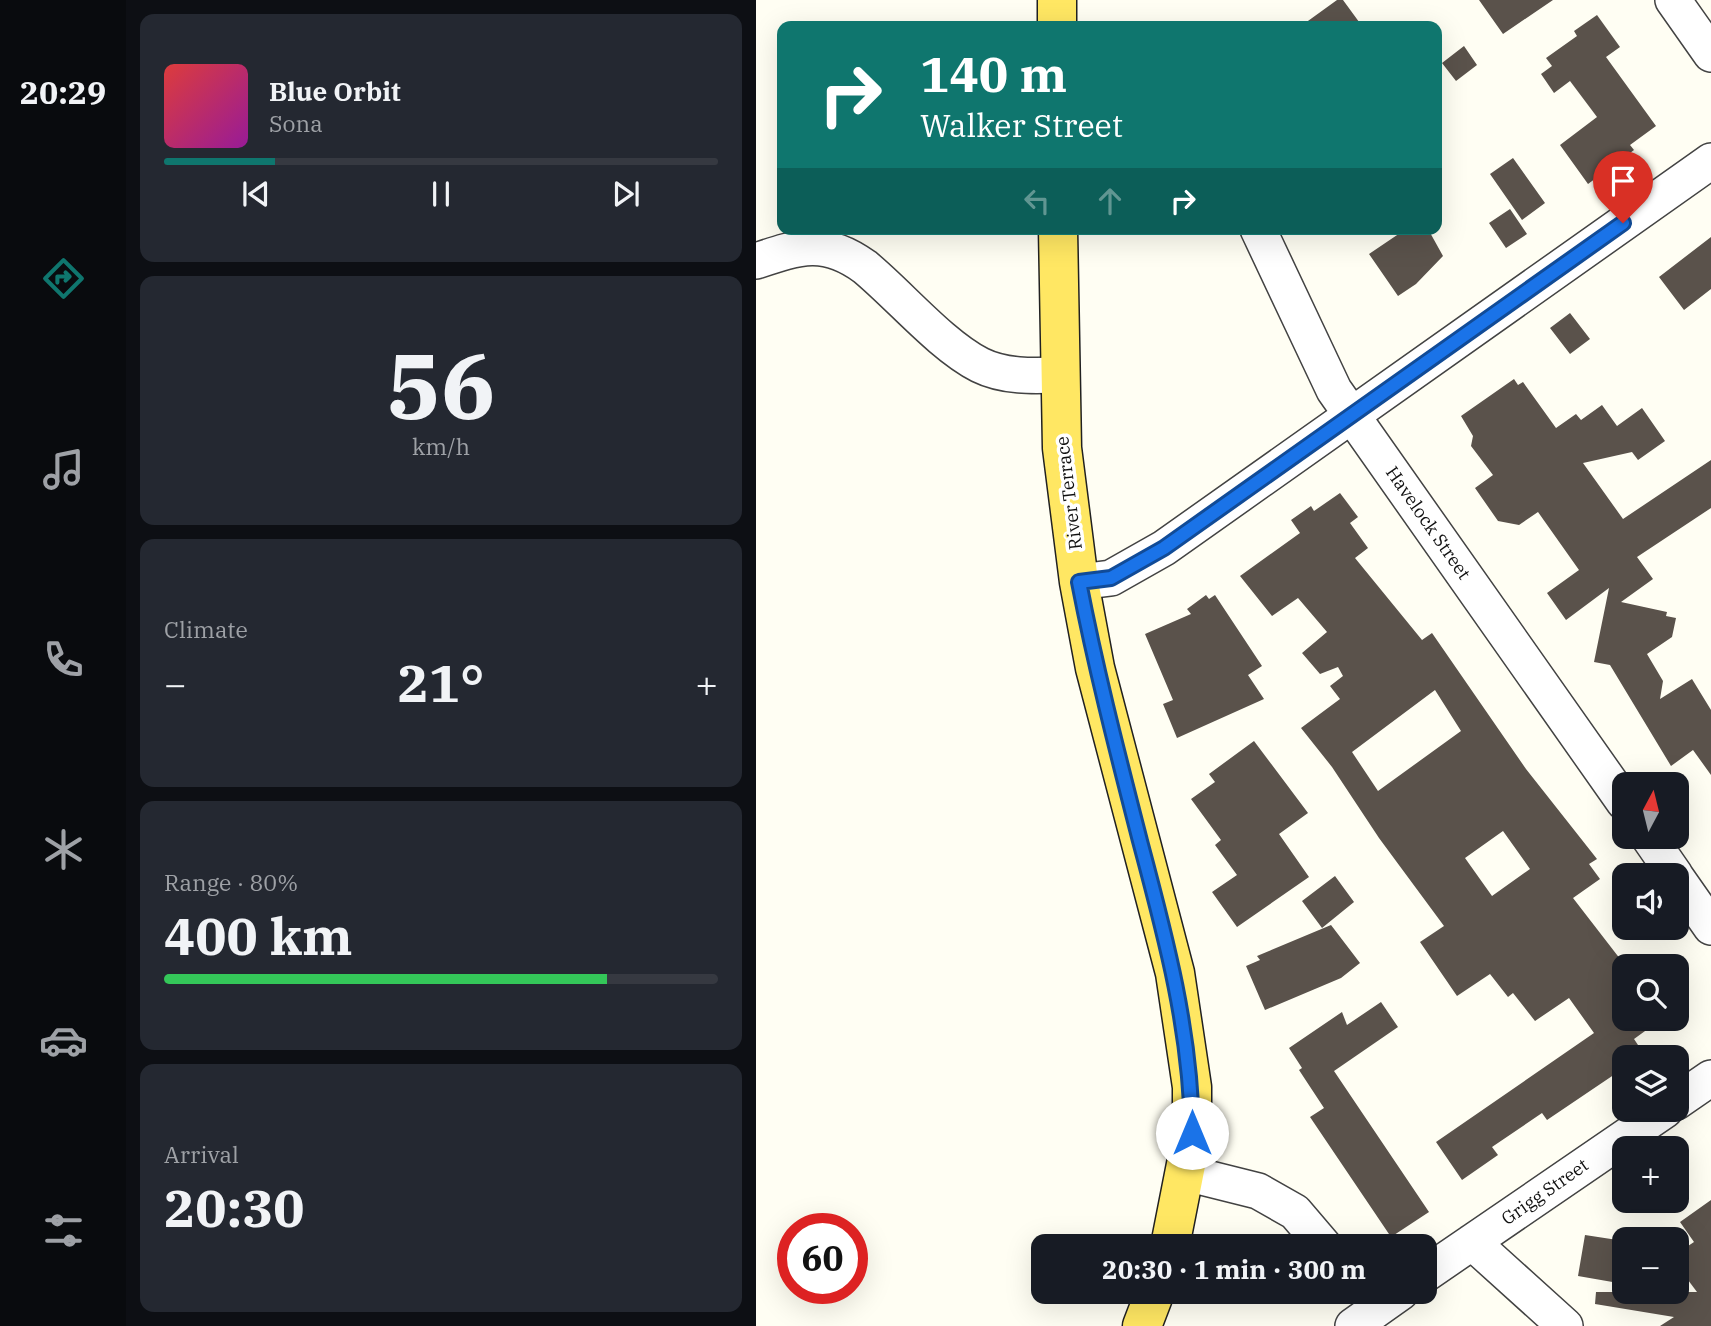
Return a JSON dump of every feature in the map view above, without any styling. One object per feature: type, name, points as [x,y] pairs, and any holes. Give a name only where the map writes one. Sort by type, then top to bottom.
[{"type":"main road","points":[[1057,0],[1057,21]]},
{"type":"main road","name":"River Terrace","points":[[1058,235],[1062,448],[1079,582],[1095,668],[1175,973],[1192,1087],[1192,1133],[1173,1234]]},
{"type":"main road","points":[[1142,1326],[1150,1304]]},
{"type":"street","points":[[1673,0],[1711,54]]},
{"type":"street","points":[[1079,582],[1111,578],[1140,564],[1711,161]]},
{"type":"street","name":"Havelock Street","points":[[1261,235],[1334,390],[1612,785]]},
{"type":"street","points":[[756,261],[806,247],[827,247],[849,255],[960,352],[981,366],[1028,376],[1059,375]]},
{"type":"street","points":[[1689,895],[1711,927]]},
{"type":"street","points":[[1689,1093],[1711,1078]]},
{"type":"street","name":"Grigg Street","points":[[1437,1266],[1647,1122]]},
{"type":"street","points":[[1186,1173],[1258,1191],[1295,1212],[1314,1234]]},
{"type":"street","points":[[1472,1242],[1565,1326]]},
{"type":"street","points":[[1366,1314],[1382,1304]]},
{"type":"building","points":[[1337,0],[1343,0],[1358,21],[1308,21]]},
{"type":"building","points":[[1479,0],[1553,0],[1503,34]]},
{"type":"building","points":[[1597,15],[1620,47],[1606,57],[1656,126],[1630,145],[1634,150],[1588,184],[1560,145],[1597,117],[1570,81],[1554,93],[1541,74],[1552,66],[1546,58],[1577,36],[1574,31]]},
{"type":"building","points":[[1464,46],[1477,65],[1456,81],[1442,63]]},
{"type":"building","points":[[1513,158],[1545,203],[1522,220],[1490,174]]},
{"type":"building","points":[[1510,209],[1527,234],[1506,248],[1489,223]]},
{"type":"building","points":[[1397,235],[1431,235],[1443,256],[1416,284],[1398,296],[1369,254]]},
{"type":"building","points":[[1711,237],[1711,289],[1684,310],[1659,277]]},
{"type":"building","points":[[1570,313],[1590,339],[1570,354],[1550,328]]},
{"type":"building","points":[[1514,379],[1518,385],[1523,382],[1556,428],[1576,414],[1581,420],[1602,405],[1617,426],[1642,408],[1665,441],[1638,460],[1632,452],[1583,463],[1623,519],[1711,460],[1711,508],[1637,557],[1653,579],[1621,602],[1667,612],[1666,616],[1676,618],[1672,637],[1647,654],[1663,681],[1660,699],[1692,679],[1711,710],[1711,775],[1693,750],[1671,766],[1610,665],[1594,662],[1609,588],[1566,620],[1547,593],[1579,570],[1538,512],[1519,525],[1498,521],[1475,488],[1493,475],[1471,446],[1473,436],[1461,416]]},
{"type":"building","points":[[1340,493],[1358,517],[1350,523],[1368,548],[1355,558],[1422,640],[1432,633],[1526,769],[1597,859],[1589,864],[1600,879],[1573,898],[1616,954],[1612,954],[1612,1031],[1645,1031],[1634,1039],[1638,1045],[1612,1045],[1612,1076],[1547,1120],[1542,1113],[1492,1147],[1498,1155],[1462,1180],[1436,1142],[1594,1033],[1569,998],[1535,1021],[1513,993],[1508,997],[1490,974],[1457,996],[1420,942],[1444,926],[1379,838],[1332,767],[1301,728],[1340,699],[1330,686],[1343,676],[1338,667],[1320,674],[1302,653],[1327,632],[1298,598],[1272,616],[1240,576],[1300,533],[1291,520],[1311,506],[1314,511]],"holes":[[[1435,690],[1461,731],[1378,791],[1352,752]],[[1503,831],[1530,869],[1492,896],[1465,858]]]},
{"type":"building","points":[[1206,595],[1209,599],[1215,595],[1262,666],[1248,675],[1264,699],[1177,738],[1163,704],[1173,700],[1145,634],[1191,614],[1187,609]]},
{"type":"building","points":[[1254,741],[1308,813],[1279,834],[1309,877],[1237,927],[1212,892],[1237,875],[1215,845],[1221,840],[1191,799],[1215,782],[1209,774]]},
{"type":"building","points":[[1335,876],[1354,902],[1322,928],[1302,901]]},
{"type":"building","points":[[1331,925],[1360,963],[1341,978],[1265,1010],[1246,966],[1260,960],[1257,956]]},
{"type":"building","points":[[1381,1002],[1398,1027],[1334,1071],[1429,1212],[1396,1234],[1389,1234],[1310,1117],[1324,1108],[1299,1070],[1302,1068],[1289,1048],[1342,1012],[1347,1025]]},
{"type":"building","points":[[1711,1200],[1711,1326],[1660,1326],[1674,1317],[1595,1304],[1596,1292],[1612,1292],[1612,1304],[1689,1304],[1689,1292],[1697,1292],[1689,1281],[1689,1245],[1694,1242],[1689,1235],[1689,1227],[1684,1227],[1680,1222]]},
{"type":"building","points":[[1585,1235],[1612,1239],[1612,1282],[1578,1276]]},
{"type":"route","points":[[1192,1133],[1192,1087],[1175,973],[1095,668],[1079,582],[1111,578],[1140,564],[1623,223]]}]
